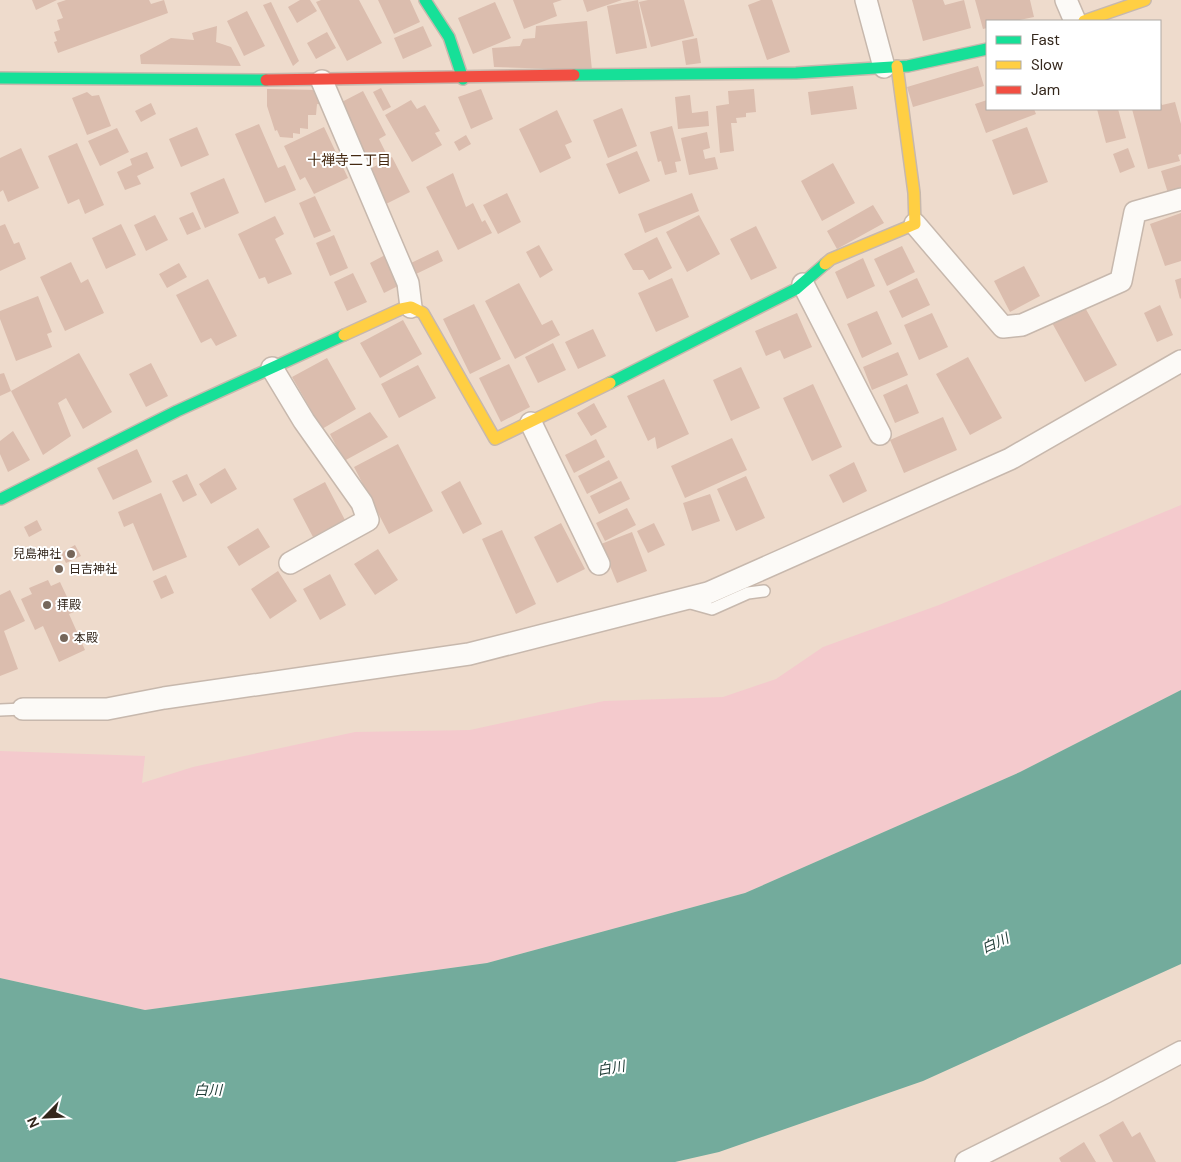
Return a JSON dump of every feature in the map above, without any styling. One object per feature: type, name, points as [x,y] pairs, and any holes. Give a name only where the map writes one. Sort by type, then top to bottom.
[{"type":"street","points":[[425,0],[438,14],[457,55],[463,79]]},
{"type":"street","points":[[866,0],[890,67],[914,193],[915,224],[1003,327],[1022,324],[1121,280],[1135,212],[1181,199]]},
{"type":"street","points":[[1066,0],[1075,20]]},
{"type":"street","points":[[1087,20],[1145,0]]},
{"type":"street","points":[[4,83],[322,81],[529,76],[796,73],[890,67],[986,49]]},
{"type":"street","points":[[322,81],[408,283],[411,307]]},
{"type":"street","points":[[0,498],[177,411],[401,309],[411,307],[424,313],[495,439],[702,338],[803,284],[831,259],[915,224]]},
{"type":"street","points":[[803,284],[880,434]]},
{"type":"street","points":[[23,709],[107,709],[164,698],[469,654],[708,593],[1010,458],[1181,361]]},
{"type":"street","points":[[272,368],[304,421],[362,503],[368,520],[290,563]]},
{"type":"street","points":[[531,423],[599,564]]},
{"type":"street","points":[[966,1162],[1181,1052]]},
{"type":"lane","points":[[681,600],[712,609],[748,593],[764,591]]},
{"type":"lane","points":[[0,710],[23,709]]},
{"type":"shaded area","points":[[1181,505],[1181,690],[1020,772],[745,893],[487,963],[145,1010],[0,978],[0,751],[145,756],[142,783],[193,767],[355,732],[470,730],[604,701],[723,697],[776,679],[823,647],[939,605]]},
{"type":"water","name":"白川","points":[[1181,690],[1181,964],[923,1081],[719,1152],[675,1162],[0,1162],[0,978],[145,1010],[487,963],[745,893],[1020,772]]},
{"type":"building","points":[[32,0],[57,0],[36,10]]},
{"type":"building","points":[[66,0],[149,0],[151,4],[164,0],[168,13],[58,53],[54,42],[57,41],[54,32],[60,30],[57,20],[63,18],[57,3]]},
{"type":"building","points":[[300,0],[310,0],[317,11],[297,23],[288,7]]},
{"type":"building","points":[[321,0],[359,0],[382,43],[347,61],[316,2]]},
{"type":"building","points":[[378,0],[410,0],[420,22],[394,34]]},
{"type":"building","points":[[513,0],[562,0],[553,3],[557,16],[524,29]]},
{"type":"building","points":[[583,0],[622,0],[587,12]]},
{"type":"building","points":[[638,0],[647,48],[616,54],[607,6]]},
{"type":"building","points":[[648,0],[684,0],[694,36],[651,47],[639,2]]},
{"type":"building","points":[[761,0],[772,0],[790,52],[767,60],[748,5]]},
{"type":"building","points":[[912,0],[943,0],[945,5],[964,0],[971,28],[923,41]]},
{"type":"building","points":[[975,0],[1030,0],[1034,17],[1020,20],[986,20],[986,28],[983,29]]},
{"type":"building","points":[[271,2],[299,61],[293,66],[263,5]]},
{"type":"building","points":[[495,2],[511,38],[473,54],[458,18]]},
{"type":"building","points":[[247,11],[265,46],[244,56],[227,21]]},
{"type":"building","points":[[587,21],[592,70],[494,67],[492,48],[520,46],[523,39],[535,38],[536,26]]},
{"type":"building","points":[[217,26],[216,42],[231,47],[241,66],[141,64],[140,55],[171,38],[194,40],[192,33]]},
{"type":"building","points":[[423,26],[432,46],[403,59],[394,38]]},
{"type":"building","points":[[327,32],[336,48],[316,59],[307,43]]},
{"type":"building","points":[[697,38],[701,63],[686,65],[682,41]]},
{"type":"building","points":[[978,66],[984,86],[913,107],[907,87]]},
{"type":"building","points":[[853,86],[857,109],[811,115],[808,92]]},
{"type":"building","points":[[381,88],[391,107],[383,111],[373,92]]},
{"type":"building","points":[[267,89],[320,90],[326,105],[317,104],[316,115],[308,115],[308,129],[300,128],[300,134],[293,133],[293,138],[280,137],[277,130],[275,131],[267,106]]},
{"type":"building","points":[[481,89],[493,119],[471,129],[458,97]]},
{"type":"building","points":[[754,89],[756,112],[746,113],[746,117],[736,118],[737,123],[731,123],[734,151],[720,153],[716,106],[729,104],[728,91]]},
{"type":"building","points":[[363,91],[386,135],[379,139],[386,153],[368,163],[338,104]]},
{"type":"building","points":[[87,92],[92,96],[99,95],[111,126],[87,135],[72,98]]},
{"type":"building","points":[[690,95],[692,113],[708,111],[709,126],[678,129],[675,97]]},
{"type":"building","points":[[411,100],[417,109],[425,105],[440,131],[435,133],[442,145],[412,162],[385,115]]},
{"type":"building","points":[[986,100],[986,110],[1034,110],[1036,114],[986,133],[975,104]]},
{"type":"building","points":[[1175,102],[1181,124],[1181,154],[1178,155],[1180,161],[1148,169],[1132,110],[1161,110],[1161,103],[1162,105]]},
{"type":"building","points":[[151,103],[156,114],[141,122],[135,111]]},
{"type":"building","points":[[622,108],[637,146],[608,158],[593,120]]},
{"type":"building","points":[[557,110],[572,142],[565,145],[571,158],[540,173],[519,129]]},
{"type":"building","points":[[1097,110],[1118,110],[1126,138],[1106,143]]},
{"type":"building","points":[[259,124],[278,168],[285,165],[296,190],[265,203],[235,134]]},
{"type":"building","points":[[672,126],[681,161],[675,162],[677,172],[665,175],[661,161],[658,162],[650,132]]},
{"type":"building","points":[[197,127],[209,155],[181,167],[169,139]]},
{"type":"building","points":[[324,127],[348,178],[314,194],[305,177],[300,180],[284,146]]},
{"type":"building","points":[[1027,127],[1048,182],[1013,195],[992,140]]},
{"type":"building","points":[[117,128],[129,152],[100,166],[88,141]]},
{"type":"building","points":[[707,132],[710,148],[703,150],[705,159],[715,157],[718,169],[689,175],[681,138]]},
{"type":"building","points":[[466,135],[471,144],[459,151],[454,142]]},
{"type":"building","points":[[77,143],[104,205],[85,214],[79,199],[68,204],[48,156]]},
{"type":"building","points":[[21,148],[39,188],[8,202],[3,190],[0,192],[0,158]]},
{"type":"building","points":[[1128,148],[1135,167],[1120,173],[1113,154]]},
{"type":"building","points":[[637,151],[650,181],[619,194],[606,164]]},
{"type":"building","points":[[147,152],[154,168],[137,176],[141,184],[125,190],[117,172],[132,165],[130,159]]},
{"type":"building","points":[[392,157],[410,192],[384,205],[366,171]]},
{"type":"building","points":[[833,163],[855,203],[822,221],[801,181]]},
{"type":"building","points":[[1181,165],[1181,189],[1168,193],[1161,171]]},
{"type":"building","points":[[453,173],[466,207],[473,203],[482,222],[485,220],[492,233],[458,250],[426,187]]},
{"type":"building","points":[[224,178],[239,213],[205,228],[190,193]]},
{"type":"building","points":[[507,193],[521,222],[498,234],[483,205]]},
{"type":"building","points":[[692,193],[699,211],[645,233],[638,214]]},
{"type":"building","points":[[315,196],[331,231],[314,238],[299,203]]},
{"type":"building","points":[[873,205],[884,223],[837,249],[827,231]]},
{"type":"building","points":[[193,212],[201,229],[187,235],[179,218]]},
{"type":"building","points":[[1181,213],[1181,261],[1165,266],[1150,224]]},
{"type":"building","points":[[155,215],[168,240],[146,251],[134,225]]},
{"type":"building","points":[[699,215],[720,254],[687,272],[666,232]]},
{"type":"building","points":[[275,216],[284,234],[275,239],[292,274],[268,284],[265,277],[259,279],[238,234]]},
{"type":"building","points":[[5,224],[14,244],[19,242],[26,259],[0,271],[0,226]]},
{"type":"building","points":[[121,224],[136,255],[106,269],[92,238]]},
{"type":"building","points":[[756,226],[777,268],[751,280],[730,239]]},
{"type":"building","points":[[334,235],[348,268],[330,276],[316,243]]},
{"type":"building","points":[[657,237],[672,268],[649,280],[643,270],[633,270],[624,254]]},
{"type":"building","points":[[539,245],[553,270],[540,278],[526,252]]},
{"type":"building","points":[[902,246],[915,272],[887,286],[874,259]]},
{"type":"building","points":[[438,250],[443,261],[416,274],[411,263]]},
{"type":"building","points":[[387,254],[402,284],[384,293],[370,263]]},
{"type":"building","points":[[863,258],[875,286],[847,299],[835,272]]},
{"type":"building","points":[[71,262],[81,283],[88,279],[104,313],[65,331],[40,277]]},
{"type":"building","points":[[179,263],[187,277],[167,288],[159,274]]},
{"type":"building","points":[[1024,266],[1040,296],[1010,312],[994,281]]},
{"type":"building","points":[[353,273],[367,302],[347,311],[334,282]]},
{"type":"building","points":[[672,278],[689,317],[656,332],[638,293]]},
{"type":"building","points":[[917,278],[930,305],[902,318],[889,291]]},
{"type":"building","points":[[1181,278],[1181,298],[1180,299],[1175,280]]},
{"type":"building","points":[[208,279],[237,336],[216,346],[211,338],[201,343],[176,295]]},
{"type":"building","points":[[519,283],[542,325],[552,320],[560,335],[515,359],[485,301]]},
{"type":"building","points":[[38,296],[52,332],[47,334],[52,347],[16,361],[0,319],[0,311]]},
{"type":"building","points":[[474,304],[501,359],[470,374],[443,319]]},
{"type":"building","points":[[1083,304],[1117,365],[1085,382],[1051,321]]},
{"type":"building","points":[[1160,305],[1173,335],[1157,342],[1144,313]]},
{"type":"building","points":[[877,311],[892,344],[862,358],[847,324]]},
{"type":"building","points":[[797,313],[812,347],[784,359],[780,350],[766,356],[755,331]]},
{"type":"building","points":[[932,313],[948,347],[919,360],[904,325]]},
{"type":"building","points":[[403,320],[422,354],[380,378],[360,343]]},
{"type":"building","points":[[593,329],[606,356],[578,369],[565,342]]},
{"type":"building","points":[[553,343],[566,370],[538,383],[525,357]]},
{"type":"building","points":[[898,352],[908,375],[872,390],[863,367]]},
{"type":"building","points":[[79,353],[112,412],[83,429],[66,398],[58,403],[71,436],[43,455],[11,391]]},
{"type":"building","points":[[968,357],[1002,418],[970,435],[936,374]]},
{"type":"building","points":[[327,358],[356,409],[322,429],[292,377]]},
{"type":"building","points":[[151,363],[168,396],[146,407],[129,374]]},
{"type":"building","points":[[509,364],[530,407],[501,422],[479,378]]},
{"type":"building","points":[[418,365],[436,398],[399,418],[381,384]]},
{"type":"building","points":[[741,367],[760,408],[731,421],[713,380]]},
{"type":"building","points":[[4,373],[11,391],[0,396],[0,374]]},
{"type":"building","points":[[664,379],[689,434],[657,449],[655,437],[648,441],[627,396]]},
{"type":"building","points":[[813,384],[842,447],[812,461],[783,398]]},
{"type":"building","points":[[907,384],[919,413],[895,423],[883,395]]},
{"type":"building","points":[[594,403],[607,427],[591,436],[577,413]]},
{"type":"building","points":[[370,412],[388,437],[344,461],[330,434]]},
{"type":"building","points":[[943,417],[957,450],[904,473],[890,440]]},
{"type":"building","points":[[13,431],[30,460],[8,472],[0,454],[0,441]]},
{"type":"building","points":[[732,438],[747,470],[685,498],[671,466]]},
{"type":"building","points":[[596,439],[605,457],[574,473],[565,455]]},
{"type":"building","points":[[398,444],[433,511],[389,534],[354,467]]},
{"type":"building","points":[[137,449],[152,482],[113,500],[97,468]]},
{"type":"building","points":[[609,460],[618,478],[587,494],[578,476]]},
{"type":"building","points":[[854,462],[867,491],[843,503],[829,475]]},
{"type":"building","points":[[225,468],[237,489],[211,504],[199,484]]},
{"type":"building","points":[[187,474],[197,495],[183,502],[172,481]]},
{"type":"building","points":[[746,476],[765,518],[736,531],[717,489]]},
{"type":"building","points":[[460,481],[482,524],[463,534],[441,492]]},
{"type":"building","points":[[621,481],[630,499],[599,514],[590,496]]},
{"type":"building","points":[[325,482],[345,520],[313,537],[293,499]]},
{"type":"building","points":[[161,493],[187,557],[153,571],[133,523],[124,527],[118,512]]},
{"type":"building","points":[[710,494],[720,521],[692,531],[683,503]]},
{"type":"building","points":[[627,508],[636,525],[605,541],[596,523]]},
{"type":"building","points":[[37,520],[42,530],[29,537],[24,527]]},
{"type":"building","points":[[561,523],[585,569],[557,583],[534,537]]},
{"type":"building","points":[[654,523],[665,545],[648,553],[637,531]]},
{"type":"building","points":[[258,528],[270,547],[239,566],[227,547]]},
{"type":"building","points":[[502,530],[536,604],[516,614],[482,539]]},
{"type":"building","points":[[632,532],[647,571],[617,583],[601,544]]},
{"type":"building","name":"兒島神社","points":[[75,545],[81,556],[66,563],[61,553]]},
{"type":"building","points":[[378,549],[398,580],[375,595],[354,564]]},
{"type":"building","points":[[278,571],[297,601],[270,619],[251,589]]},
{"type":"building","points":[[330,574],[346,605],[320,620],[303,589]]},
{"type":"building","points":[[166,575],[174,593],[161,599],[153,581]]},
{"type":"building","points":[[48,580],[51,586],[60,582],[74,612],[69,614],[85,650],[59,662],[43,626],[35,630],[21,599],[32,594],[29,588]]},
{"type":"building","points":[[10,590],[25,621],[4,631],[18,669],[0,676],[0,595]]},
{"type":"building","points":[[1123,1121],[1132,1137],[1140,1132],[1156,1162],[1113,1162],[1099,1135]]},
{"type":"building","points":[[1084,1142],[1096,1162],[1061,1162],[1059,1158]]},
{"type":"traffic: fast","points":[[425,0],[449,37],[463,79]]},
{"type":"traffic: fast","points":[[574,75],[796,73],[908,66],[986,49]]},
{"type":"traffic: fast","points":[[0,78],[266,80]]},
{"type":"traffic: fast","points":[[610,383],[796,289],[825,264]]},
{"type":"traffic: fast","points":[[1,499],[177,411],[344,335]]},
{"type":"traffic: slow","points":[[1087,20],[1145,0]]},
{"type":"traffic: slow","points":[[825,264],[831,259],[915,224],[914,193],[897,66]]},
{"type":"traffic: slow","points":[[344,335],[401,309],[411,307],[423,313],[495,439],[610,383]]},
{"type":"traffic: jam","points":[[266,80],[574,75]]},
{"type":"place","name":"兒島神社","points":[[71,554]]},
{"type":"place","name":"日吉神社","points":[[59,569]]},
{"type":"place","name":"拝殿","points":[[47,605]]},
{"type":"place","name":"本殿","points":[[64,638]]},
{"type":"district","name":"十禅寺二丁目","points":[[349,160]]}]
